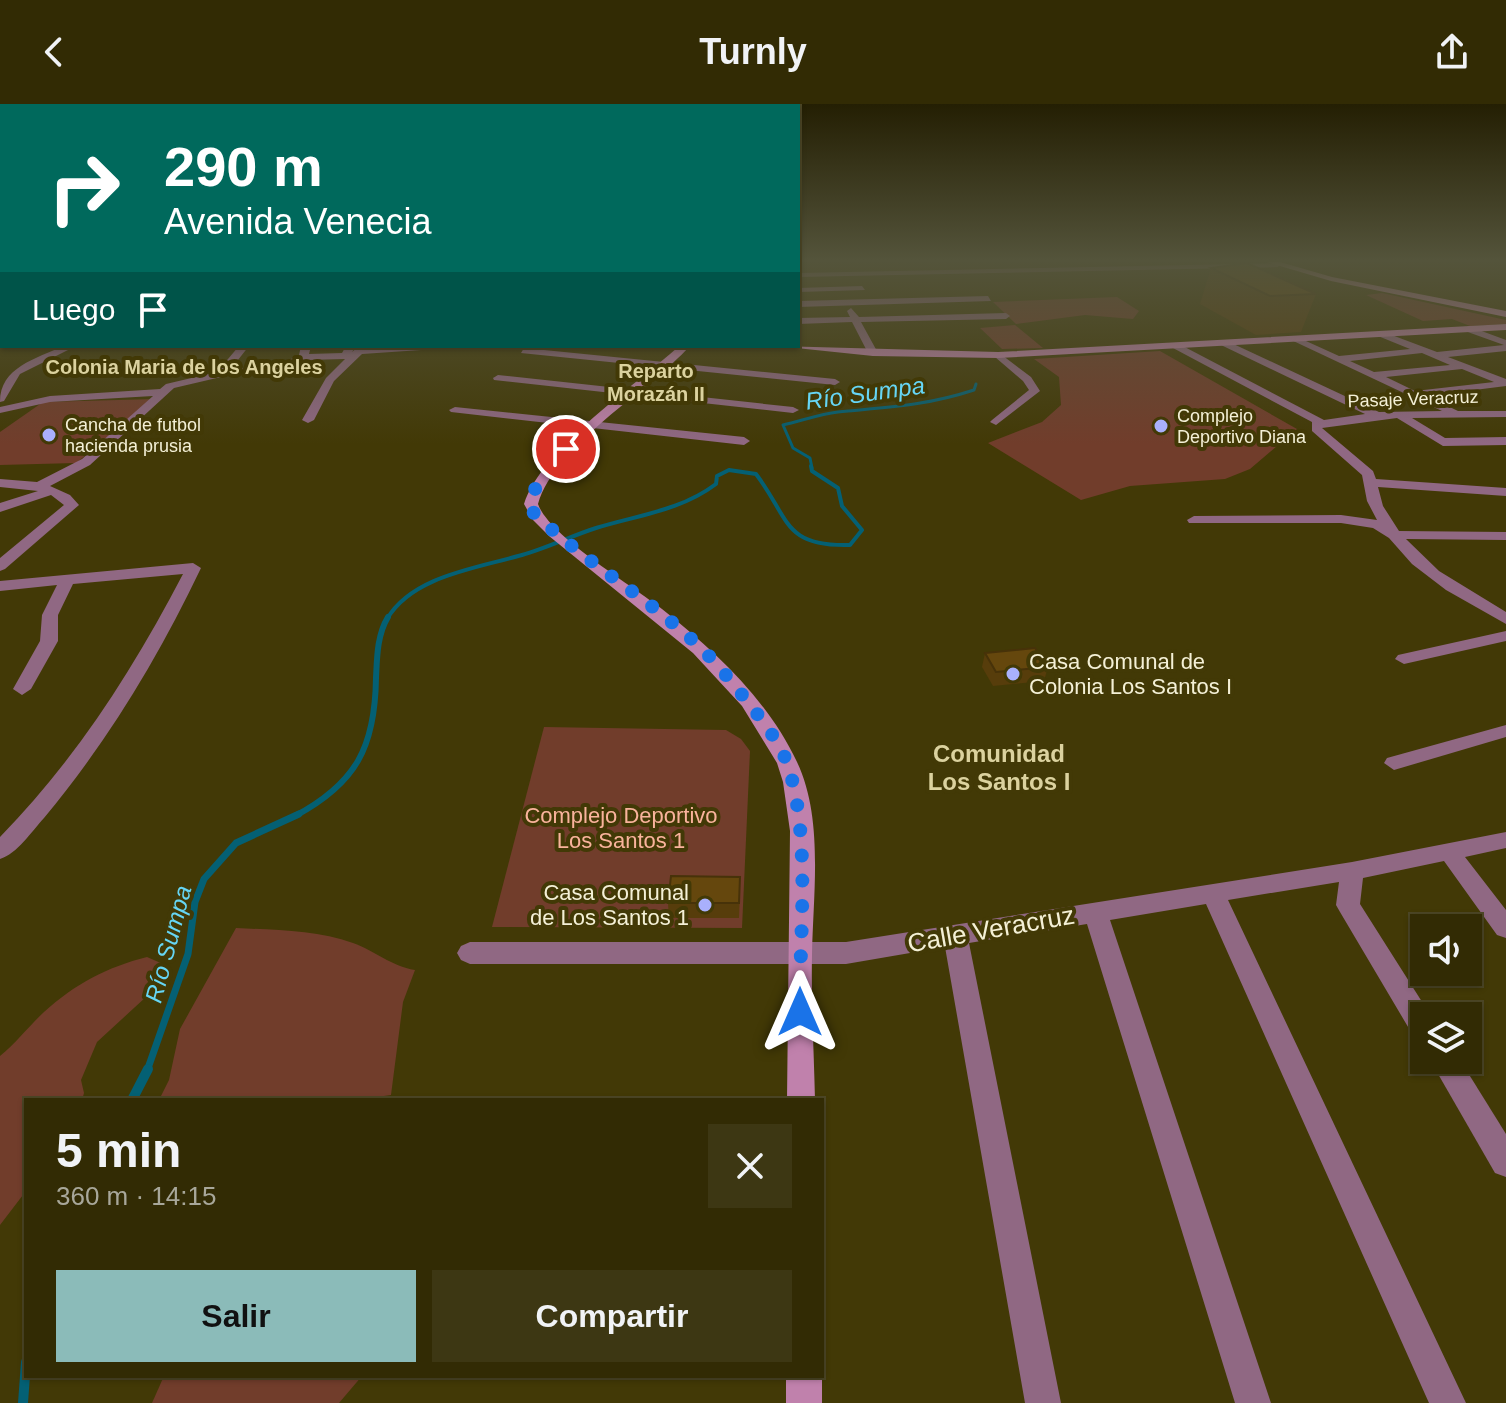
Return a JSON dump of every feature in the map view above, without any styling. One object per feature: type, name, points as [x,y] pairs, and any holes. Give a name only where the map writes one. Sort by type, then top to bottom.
[{"type":"street","points":[[856,323],[873,353]]},
{"type":"street","points":[[800,347],[873,353],[998,355],[1506,327]]},
{"type":"street","points":[[1468,329],[1506,345]]},
{"type":"street","points":[[1381,334],[1506,383]]},
{"type":"street","points":[[1292,338],[1464,415],[1506,438]]},
{"type":"street","points":[[1224,343],[1377,415]]},
{"type":"street","points":[[1435,355],[1506,345]]},
{"type":"street","points":[[1176,346],[1320,422]]},
{"type":"street","points":[[0,399],[16,372],[67,348]]},
{"type":"street","points":[[221,374],[242,348]]},
{"type":"street","points":[[0,508],[44,489],[86,462],[164,392],[180,382],[290,364],[305,352],[345,356],[358,348]]},
{"type":"street","points":[[308,420],[330,380],[358,348]]},
{"type":"street","points":[[683,348],[562,453],[532,493],[533,512],[580,555],[707,654],[768,728],[789,767],[797,810],[803,919],[799,953],[801,1098]]},
{"type":"street","points":[[524,351],[835,382]]},
{"type":"street","points":[[1303,359],[1423,351]]},
{"type":"street","points":[[996,422],[1035,391],[1027,379],[998,355]]},
{"type":"street","points":[[1266,363],[1289,360],[1346,386]]},
{"type":"street","points":[[1373,375],[1463,366]]},
{"type":"street","points":[[1482,374],[1506,371]]},
{"type":"street","points":[[1243,382],[1294,376]]},
{"type":"street","points":[[498,378],[793,410]]},
{"type":"street","points":[[1414,394],[1506,383]]},
{"type":"street","points":[[0,410],[50,399],[164,392]]},
{"type":"street","points":[[1375,399],[1443,442],[1506,438]]},
{"type":"street","points":[[455,410],[744,441]]},
{"type":"street","name":"Pasaje Veracruz","points":[[1506,414],[1377,415],[1320,422],[1316,429],[1368,474],[1371,495],[1379,512],[1395,535],[1435,577],[1506,619]]},
{"type":"street","points":[[0,483],[44,489],[67,498],[72,505],[0,566]]},
{"type":"street","points":[[1371,483],[1506,492]]},
{"type":"street","points":[[0,546],[61,516]]},
{"type":"street","points":[[1194,520],[1364,520],[1395,535],[1506,536]]},
{"type":"street","points":[[0,586],[193,568],[164,630],[114,713],[76,766],[0,851]]},
{"type":"street","points":[[22,689],[49,641],[50,615],[67,580]]},
{"type":"street","points":[[1404,659],[1506,636]]},
{"type":"street","points":[[1394,763],[1506,731]]},
{"type":"street","name":"Calle Veracruz","points":[[470,953],[846,953],[1352,871],[1506,840]]},
{"type":"street","points":[[1450,853],[1506,928]]},
{"type":"street","points":[[1352,871],[1348,905],[1410,1005]]},
{"type":"street","points":[[1213,893],[1448,1403]]},
{"type":"street","points":[[1095,911],[1253,1403]]},
{"type":"street","points":[[955,935],[1043,1403]]},
{"type":"street","points":[[1453,1074],[1506,1162]]},
{"type":"street","points":[[804,1378],[804,1403]]},
{"type":"green space","points":[[1461,323],[1506,323],[1506,324],[1470,326]]},
{"type":"green space","points":[[1015,325],[1043,348],[1002,349],[980,328]]},
{"type":"green space","name":"Complejo Deportivo Diana","points":[[1160,351],[1297,429],[1250,469],[1225,479],[1130,486],[1081,500],[988,443],[1042,422],[1061,405],[1059,377],[1034,359]]},
{"type":"green space","points":[[155,399],[76,463],[0,465],[0,432],[43,402]]},
{"type":"green space","name":"Complejo Deportivo Los Santos 1","points":[[544,727],[726,730],[741,739],[750,751],[742,928],[492,927]]},
{"type":"green space","points":[[236,928],[325,935],[361,946],[415,970],[403,1002],[391,1095],[384,1098],[160,1098],[169,1080],[180,1029]]},
{"type":"green space","points":[[147,957],[163,964],[159,985],[97,1042],[81,1080],[83,1098],[24,1098],[24,1194],[0,1225],[0,1056],[68,993],[118,966]]},
{"type":"green space","points":[[163,1378],[360,1378],[339,1403],[152,1403]]},
{"type":"building","points":[[1035,648],[1048,667],[996,672],[985,653]]},
{"type":"building","points":[[671,876],[740,877],[739,903],[668,903]]},
{"type":"waterway","name":"Río Sumpa","points":[[812,468],[810,458],[793,448],[783,425],[831,413],[939,399],[974,390],[976,384]]},
{"type":"waterway","name":"Río Sumpa","points":[[387,619],[398,604],[429,583],[673,506],[702,493],[716,484],[717,476],[729,470],[756,474],[783,517],[800,535],[812,541],[850,545],[862,530],[842,506],[838,488],[812,471],[811,466]]},
{"type":"waterway","name":"Río Sumpa","points":[[296,815],[334,790],[348,776],[366,743],[375,702],[378,647],[387,619]]},
{"type":"waterway","name":"Río Sumpa","points":[[147,1071],[188,954],[195,902],[204,879],[236,843],[296,815]]},
{"type":"waterway","name":"Río Sumpa","points":[[133,1098],[147,1071]]},
{"type":"waterway","name":"Río Sumpa","points":[[23,1403],[25,1378]]},
{"type":"place","name":"Complejo Deportivo Diana","points":[[1161,426]]},
{"type":"place","name":"Cancha de futbol hacienda prusia","points":[[49,435]]},
{"type":"place","name":"Casa Comunal de Colonia Los Santos I","points":[[1013,674]]},
{"type":"place","name":"Casa Comunal de Los Santos 1","points":[[705,905]]},
{"type":"district","name":"Colonia Maria de los Angeles","points":[[184,367]]},
{"type":"district","name":"Reparto Morazán II","points":[[656,382]]},
{"type":"district","name":"Comunidad Los Santos I","points":[[999,767]]},
{"type":"route","points":[[566,449],[532,493],[533,512],[580,555],[707,654],[768,728],[789,767],[797,810],[803,919],[799,953],[800,1012]]}]
